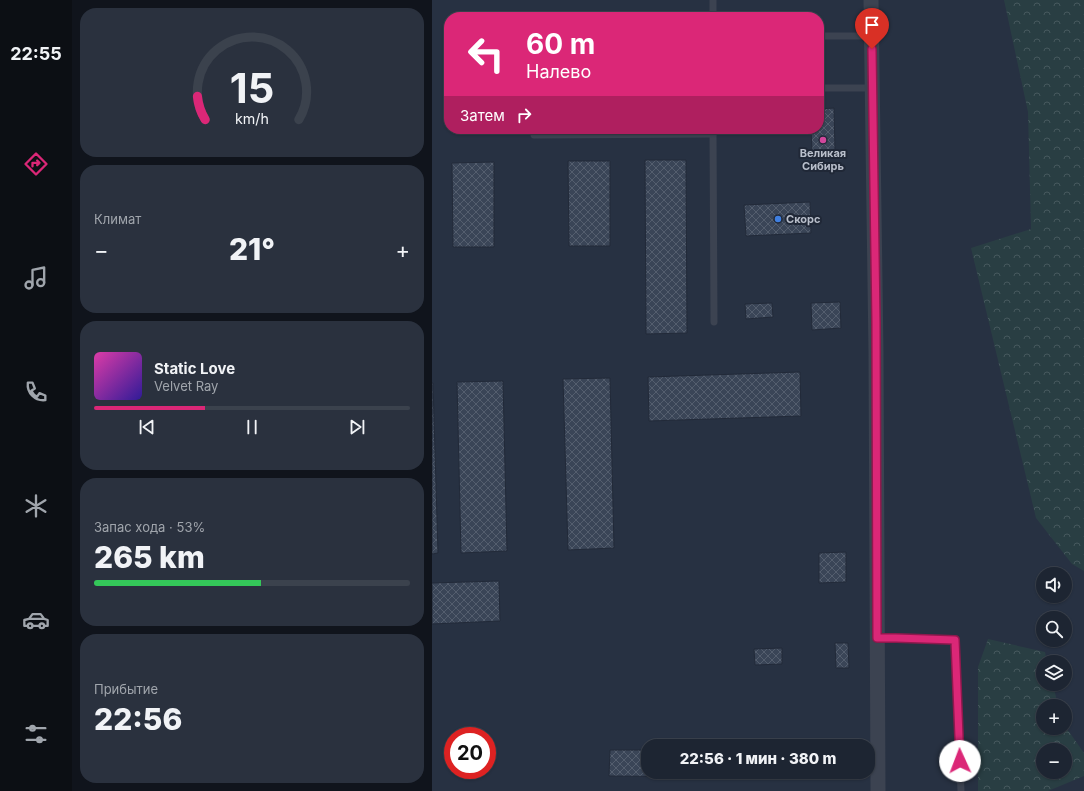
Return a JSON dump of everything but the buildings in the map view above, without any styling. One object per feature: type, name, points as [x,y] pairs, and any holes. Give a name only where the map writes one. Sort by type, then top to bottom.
[{"type":"street","points":[[871,0],[876,344],[878,791]]},
{"type":"lane","points":[[713,0],[713,12]]},
{"type":"lane","points":[[824,36],[872,36]]},
{"type":"lane","points":[[824,88],[873,88]]},
{"type":"lane","points":[[534,135],[579,134]]},
{"type":"lane","points":[[714,134],[714,322]]},
{"type":"lane","points":[[877,638],[955,640],[961,791]]},
{"type":"green space","points":[[1004,0],[1084,0],[1084,571],[1072,564],[1036,518],[971,248],[1031,229],[1028,112]]},
{"type":"green space","points":[[988,639],[1045,652],[1046,655],[1036,655],[1036,691],[1055,691],[1056,699],[1036,699],[1036,735],[1071,735],[1084,753],[1084,776],[1048,791],[978,791],[978,667]]},
{"type":"place","name":"Великая Сибирь","points":[[823,140]]},
{"type":"place","name":"Скорс","points":[[778,219]]},
{"type":"route","points":[[872,49],[875,175],[877,638],[955,640],[960,761]]}]
